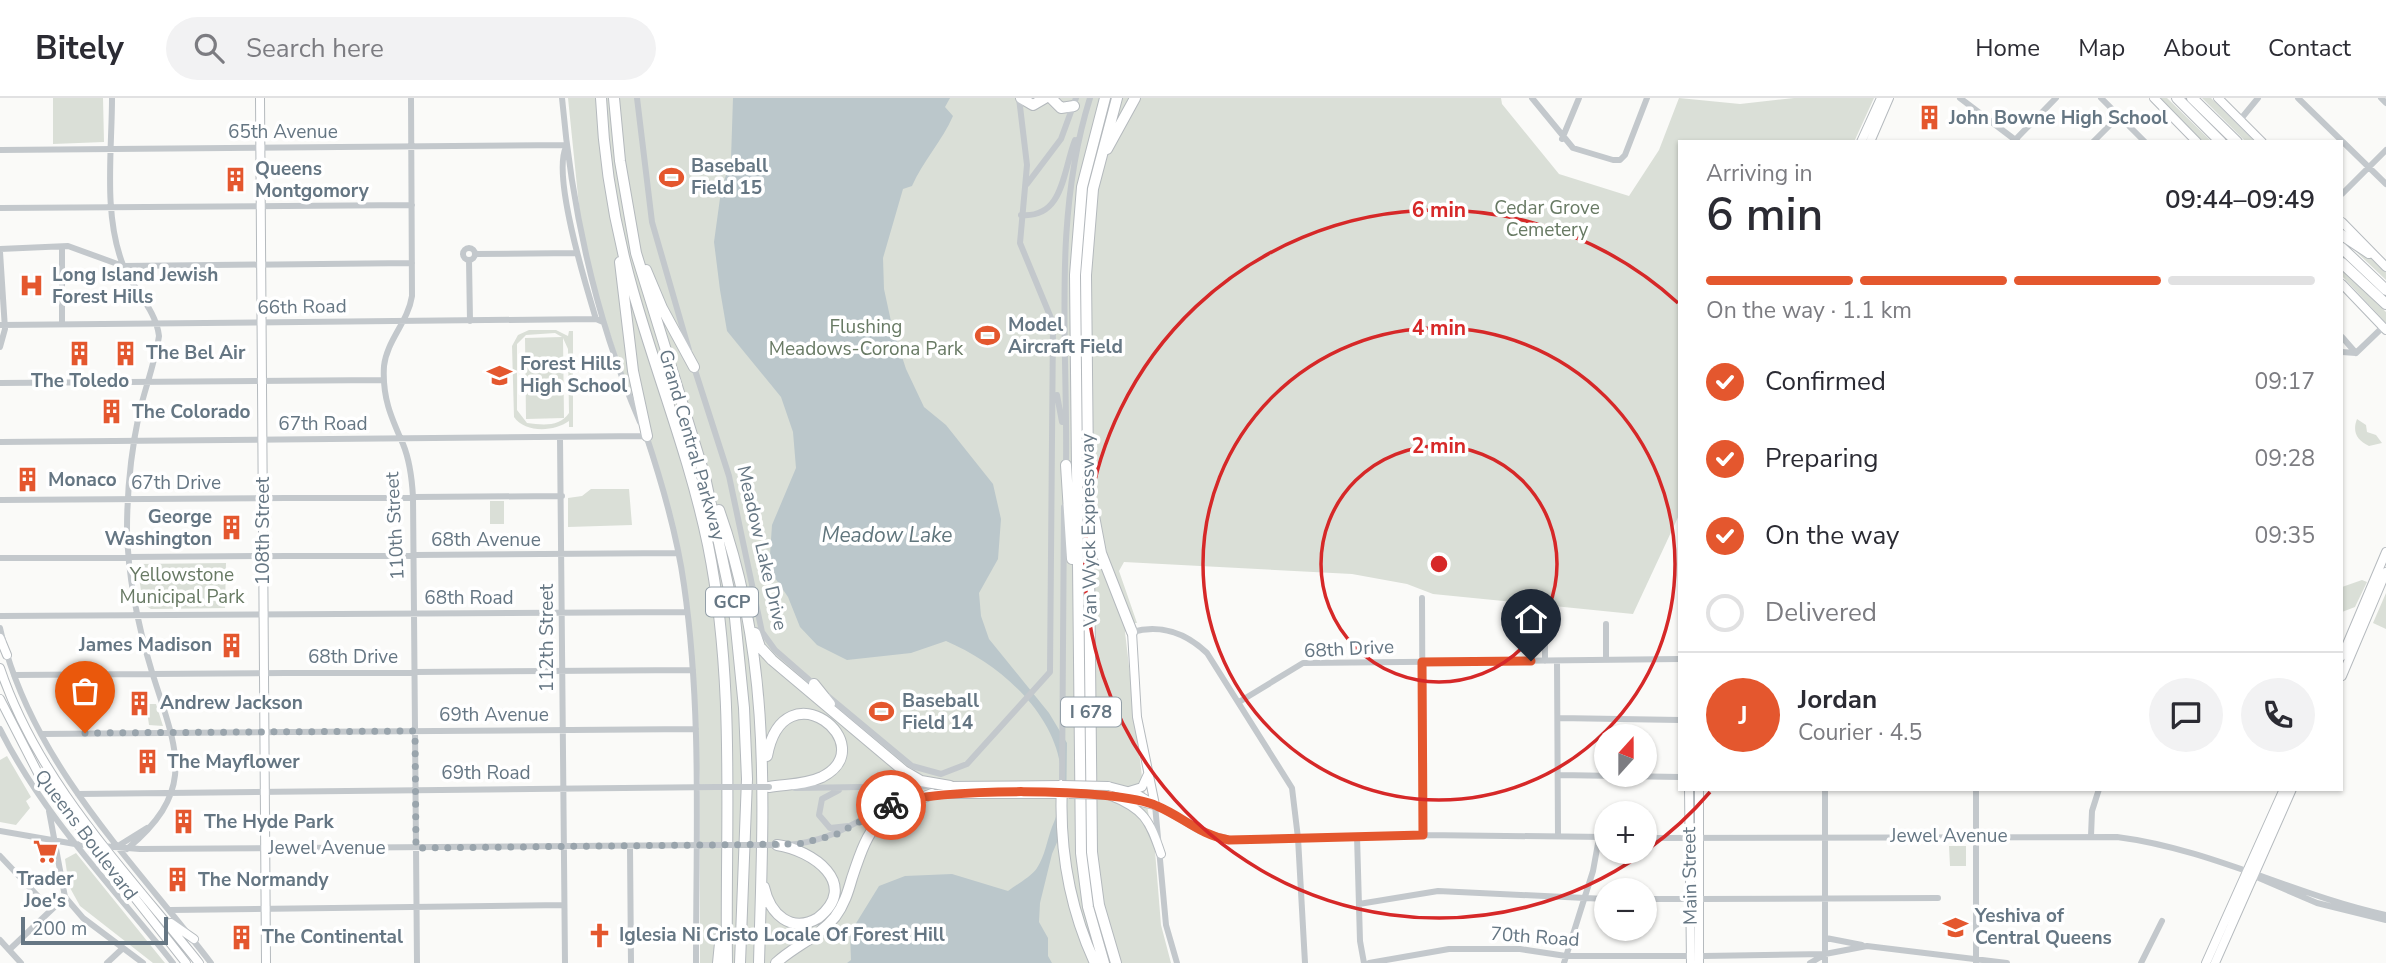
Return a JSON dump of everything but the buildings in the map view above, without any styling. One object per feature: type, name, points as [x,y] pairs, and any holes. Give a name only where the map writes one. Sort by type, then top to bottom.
[{"type":"highway","name":"Grand Central Parkway","points":[[601,98],[616,220],[638,307],[688,461],[715,583],[727,690],[727,963]]},
{"type":"highway","name":"Grand Central Parkway","points":[[614,98],[620,161],[632,235],[645,288],[695,442],[729,582],[742,681],[747,798],[740,963]]},
{"type":"highway","points":[[1020,98],[1033,105],[1045,98]]},
{"type":"highway","points":[[1051,98],[1062,108],[1075,102]]},
{"type":"highway","name":"Van Wyck Expressway","points":[[1104,963],[1091,922],[1082,867],[1076,243],[1084,173],[1105,98]]},
{"type":"highway","name":"Van Wyck Expressway","points":[[1116,963],[1099,905],[1092,852],[1086,256],[1095,175],[1117,98]]},
{"type":"highway","points":[[1095,175],[1115,131],[1135,98]]},
{"type":"highway","points":[[2177,98],[2219,140]]},
{"type":"highway","points":[[2192,98],[2235,140]]},
{"type":"highway","points":[[616,220],[633,371],[647,436]]},
{"type":"highway","points":[[632,235],[658,298],[694,366]]},
{"type":"highway","points":[[2343,236],[2370,253]]},
{"type":"highway","points":[[2343,249],[2386,290]]},
{"type":"highway","points":[[2343,264],[2386,304]]},
{"type":"highway","points":[[695,442],[726,528],[743,598],[760,690],[767,784]]},
{"type":"highway","points":[[1088,457],[1099,546],[1132,632]]},
{"type":"highway","points":[[1066,465],[1080,704]]},
{"type":"highway","points":[[743,598],[763,651],[912,777],[950,786]]},
{"type":"highway","points":[[814,684],[844,721]]},
{"type":"highway","points":[[759,963],[762,865],[767,784],[771,743],[787,720],[809,713],[826,719],[834,727],[841,750],[831,770],[813,780],[767,784]]},
{"type":"highway","points":[[1062,789],[1063,848],[1077,918],[1095,963]]},
{"type":"highway","points":[[776,963],[821,931],[837,914],[863,843],[874,825],[897,808],[932,794]]},
{"type":"highway","points":[[762,865],[767,899],[780,918],[794,923],[806,923],[827,910],[834,890],[827,870],[806,852],[777,845]]},
{"type":"highway","points":[[718,963],[728,870]]},
{"type":"main road","name":"108th Street","points":[[260,98],[266,963]]},
{"type":"main road","points":[[1862,140],[1881,98]]},
{"type":"main road","points":[[1871,140],[1889,98]]},
{"type":"main road","points":[[2154,98],[2195,140]]},
{"type":"main road","points":[[2218,98],[2260,140]]},
{"type":"main road","points":[[2343,223],[2386,267]]},
{"type":"main road","points":[[2343,285],[2384,329]]},
{"type":"main road","points":[[2343,654],[2386,552]]},
{"type":"main road","points":[[2343,674],[2386,572]]},
{"type":"main road","points":[[1132,632],[1137,717],[1155,805]]},
{"type":"main road","points":[[0,638],[7,655]]},
{"type":"main road","name":"Queens Boulevard","points":[[0,668],[25,727],[57,784],[199,963]]},
{"type":"main road","name":"Queens Boulevard","points":[[0,699],[40,777],[186,963]]},
{"type":"main road","points":[[23,701],[20,707],[25,727]]},
{"type":"main road","points":[[1129,791],[1142,787],[1149,773]]},
{"type":"main road","name":"Jewel Avenue","points":[[950,786],[1129,791],[1155,805]]},
{"type":"main road","name":"Jewel Avenue","points":[[932,794],[1013,793],[1062,789]]},
{"type":"main road","points":[[1109,791],[1143,813],[1152,827],[1161,854]]},
{"type":"main road","name":"Jewel Avenue","points":[[1109,791],[1155,805]]},
{"type":"main road","name":"Main Street","points":[[1689,791],[1694,838],[1695,960]]},
{"type":"main road","name":"Main Street","points":[[1694,838],[1699,791]]},
{"type":"main road","points":[[2206,963],[2253,874],[2283,791]]},
{"type":"main road","points":[[2215,963],[2291,791]]},
{"type":"main road","points":[[158,912],[194,939]]},
{"type":"street","points":[[112,98],[113,207],[123,266],[158,324],[159,336],[134,441],[128,499],[129,555],[136,614],[173,733],[176,755],[172,791],[166,808],[155,824],[127,849]]},
{"type":"street","name":"110th Street","points":[[411,98],[412,296],[404,321],[388,351],[384,380],[388,412],[408,460],[413,497],[416,963]]},
{"type":"street","points":[[562,98],[566,145],[584,255],[600,321]]},
{"type":"street","name":"Meadow Lake Drive","points":[[637,98],[652,222],[669,289],[729,476],[762,632],[775,650],[814,684],[912,766],[930,773],[953,771],[967,764],[1046,679],[1051,659],[1053,319],[1021,249],[1026,148],[1020,98]]},
{"type":"street","points":[[1062,789],[1066,226],[1072,172],[1090,98]]},
{"type":"street","points":[[1532,98],[1562,139],[1573,148],[1588,154],[1620,160],[1625,155],[1647,98]]},
{"type":"street","points":[[1562,139],[1579,98]]},
{"type":"street","points":[[1960,98],[2015,140]]},
{"type":"street","points":[[1969,105],[1976,98]]},
{"type":"street","points":[[2017,140],[2056,98]]},
{"type":"street","points":[[2101,98],[2143,140]]},
{"type":"street","points":[[2240,120],[2258,98]]},
{"type":"street","points":[[2298,98],[2341,140]]},
{"type":"street","points":[[2381,98],[2386,103]]},
{"type":"street","points":[[1026,186],[1061,139],[1075,102]]},
{"type":"street","points":[[2095,140],[2119,116]]},
{"type":"street","points":[[1021,215],[1040,215],[1054,204],[1084,119]]},
{"type":"street","points":[[2343,142],[2386,184]]},
{"type":"street","points":[[566,145],[562,163],[577,253],[600,321],[647,436],[678,553],[693,670],[696,729],[696,963]]},
{"type":"street","name":"65th Avenue","points":[[0,150],[566,145]]},
{"type":"street","points":[[1026,148],[1035,158],[1049,155]]},
{"type":"street","points":[[2343,193],[2386,150]]},
{"type":"street","points":[[0,208],[412,205]]},
{"type":"street","points":[[0,347],[3,325],[0,250],[62,247],[123,266],[412,263]]},
{"type":"street","points":[[62,247],[62,324]]},
{"type":"street","points":[[469,260],[464,257],[465,249],[471,247],[476,254]]},
{"type":"street","points":[[469,260],[476,254],[577,253]]},
{"type":"street","points":[[469,260],[470,321]]},
{"type":"street","name":"66th Road","points":[[3,325],[600,321]]},
{"type":"street","points":[[2343,352],[2356,353],[2384,329]]},
{"type":"street","points":[[2343,338],[2356,353]]},
{"type":"street","points":[[0,383],[384,380]]},
{"type":"street","points":[[1054,383],[1066,442]]},
{"type":"street","name":"67th Road","points":[[0,442],[647,436]]},
{"type":"street","name":"112th Street","points":[[560,438],[565,963]]},
{"type":"street","name":"67th Drive","points":[[0,500],[562,496]]},
{"type":"street","name":"68th Avenue","points":[[0,558],[678,553]]},
{"type":"street","points":[[1422,598],[1423,835]]},
{"type":"street","name":"68th Road","points":[[0,616],[687,612]]},
{"type":"street","points":[[1606,624],[1606,660]]},
{"type":"street","name":"Queens Boulevard","points":[[0,628],[23,701],[78,794],[211,963]]},
{"type":"street","points":[[1132,632],[1162,630],[1196,643],[1207,653],[1292,788],[1298,838],[1305,963]]},
{"type":"street","points":[[1545,631],[1545,661]]},
{"type":"street","name":"68th Drive","points":[[1239,702],[1303,663],[1678,659]]},
{"type":"street","points":[[1557,661],[1558,836]]},
{"type":"street","name":"68th Drive","points":[[14,675],[693,670]]},
{"type":"street","points":[[1558,718],[1678,720]]},
{"type":"street","name":"Queens Boulevard","points":[[0,729],[23,773],[48,809],[173,963]]},
{"type":"street","name":"69th Avenue","points":[[41,734],[696,729]]},
{"type":"street","points":[[1558,775],[1678,778]]},
{"type":"street","name":"Jewel Avenue","points":[[767,784],[950,786]]},
{"type":"street","name":"69th Road","points":[[78,794],[265,790],[716,788],[767,784]]},
{"type":"street","points":[[851,787],[825,795],[819,803],[819,815],[823,823],[832,828],[861,821]]},
{"type":"street","points":[[1825,791],[1825,963]]},
{"type":"street","points":[[1976,791],[1976,961]]},
{"type":"street","points":[[2091,836],[2092,811],[2098,791]]},
{"type":"street","name":"Jewel Avenue","points":[[0,831],[75,844],[118,846],[127,849],[777,845],[821,840],[900,801],[932,794]]},
{"type":"street","points":[[1155,805],[1167,925],[1177,963]]},
{"type":"street","name":"Jewel Avenue","points":[[1155,805],[1193,828],[1218,838],[1244,841],[1423,835],[1594,838]]},
{"type":"street","name":"Queens Boulevard","points":[[48,809],[65,897]]},
{"type":"street","points":[[118,846],[155,824]]},
{"type":"street","points":[[1357,836],[1360,940],[1367,963]]},
{"type":"street","name":"Jewel Avenue","points":[[1657,838],[2091,836],[2168,846],[2253,874],[2317,903],[2386,918]]},
{"type":"street","points":[[630,846],[631,963]]},
{"type":"street","points":[[0,856],[51,910]]},
{"type":"street","points":[[1565,960],[1595,864]]},
{"type":"street","points":[[1359,904],[1438,891],[1594,899]]},
{"type":"street","points":[[9,950],[65,897],[79,914],[144,963]]},
{"type":"street","points":[[1657,899],[1938,898]]},
{"type":"street","points":[[170,910],[564,905]]},
{"type":"street","points":[[2141,963],[2162,921]]},
{"type":"street","name":"70th Road","points":[[1826,938],[1867,946],[2007,963]]},
{"type":"street","points":[[0,940],[22,963]]},
{"type":"street","name":"70th Road","points":[[1367,963],[1449,950],[1520,949],[1565,960],[1785,959],[1867,946]]},
{"type":"street","points":[[107,963],[123,948]]},
{"type":"street","points":[[1810,963],[1825,954]]},
{"type":"green space","points":[[53,98],[103,98],[104,142],[53,144]]},
{"type":"green space","name":"Flushing Meadows-Corona Park","points":[[568,98],[1501,98],[1502,104],[1559,174],[1629,196],[1659,150],[1679,98],[1740,104],[1794,98],[1874,98],[1855,140],[1678,140],[1678,517],[1633,614],[1433,594],[1407,584],[1352,574],[1124,562],[1119,571],[1137,623],[1133,623],[1125,632],[1142,777],[1155,851],[1161,925],[1171,963],[700,963],[700,781],[684,583],[664,498],[584,255]]},
{"type":"green space","points":[[2158,98],[2167,98],[2210,140],[2200,140]]},
{"type":"green space","points":[[2202,98],[2211,98],[2253,140],[2244,140]]},
{"type":"green space","points":[[2348,244],[2369,256],[2386,272],[2386,280]]},
{"type":"green space","points":[[2343,272],[2386,312],[2386,323],[2343,277]]},
{"type":"green space","points":[[529,330],[556,330],[568,336],[569,331],[573,331],[573,427],[569,427],[569,421],[548,429],[532,428],[514,417],[512,346],[518,335]],"holes":[[[555,333],[562,337],[525,338],[526,419],[564,418],[563,338],[568,349],[569,413],[565,418],[556,423],[527,423],[517,410],[517,344],[526,335]]]},
{"type":"green space","points":[[2357,419],[2366,425],[2367,432],[2376,435],[2382,443],[2369,446],[2361,441],[2355,432]]},
{"type":"green space","points":[[591,489],[629,489],[632,525],[568,527],[568,498],[582,496]]},
{"type":"green space","points":[[490,501],[504,501],[504,524],[490,524]]},
{"type":"green space","name":"Yellowstone Municipal Park","points":[[226,563],[225,608],[151,609],[143,604],[137,564]]},
{"type":"green space","points":[[2362,580],[2367,582],[2355,607],[2343,612],[2343,587]]},
{"type":"green space","points":[[2386,593],[2386,629],[2373,623]]},
{"type":"green space","points":[[146,704],[156,704],[163,726],[149,725]]},
{"type":"green space","points":[[7,756],[31,797],[26,801],[30,808],[16,825],[0,822],[0,760]]},
{"type":"green space","points":[[1949,846],[1966,846],[1966,866],[1950,866]]},
{"type":"green space","points":[[76,853],[165,963],[153,963],[80,906],[69,886],[65,859]]},
{"type":"water","name":"Meadow Lake","points":[[733,98],[950,98],[945,107],[953,116],[949,125],[912,186],[903,189],[883,258],[884,289],[906,369],[924,407],[946,425],[993,484],[1001,519],[998,559],[979,593],[981,616],[989,639],[1049,713],[1067,743],[1066,821],[1052,854],[1040,903],[1039,922],[1048,938],[1048,956],[1052,963],[847,963],[851,960],[850,933],[879,886],[905,876],[952,874],[1008,891],[1031,874],[1042,858],[1061,797],[1061,768],[1053,740],[1039,715],[1021,692],[998,672],[946,641],[911,653],[847,660],[817,645],[800,627],[788,597],[769,569],[772,525],[796,468],[793,432],[781,397],[727,331],[720,290],[714,242],[721,191],[731,159]]},
{"type":"way so far","points":[[85,733],[415,731],[416,848],[798,844],[835,835],[891,805]]},
{"type":"place","name":"John Bowne High School","points":[[1929,118]]},
{"type":"place","name":"Baseball Field 15","points":[[671,177]]},
{"type":"place","name":"Queens Montgomory","points":[[235,180]]},
{"type":"place","name":"Long Island Jewish Forest Hills","points":[[32,286]]},
{"type":"place","name":"Model Aircraft Field","points":[[988,336]]},
{"type":"place","name":"The Toledo","points":[[80,353]]},
{"type":"place","name":"The Bel Air","points":[[126,353]]},
{"type":"place","name":"Forest Hills High School","points":[[500,375]]},
{"type":"place","name":"The Colorado","points":[[112,412]]},
{"type":"place","name":"Monaco","points":[[28,480]]},
{"type":"place","name":"George Washington","points":[[232,528]]},
{"type":"place","name":"James Madison","points":[[232,645]]},
{"type":"place","name":"Andrew Jackson","points":[[140,703]]},
{"type":"place","name":"Baseball Field 14","points":[[882,712]]},
{"type":"place","name":"The Mayflower","points":[[147,762]]},
{"type":"place","name":"The Hyde Park","points":[[184,822]]},
{"type":"place","name":"Trader Joe's","points":[[45,851]]},
{"type":"place","name":"The Normandy","points":[[178,880]]},
{"type":"place","name":"Yeshiva of Central Queens","points":[[1955,927]]},
{"type":"place","name":"Iglesia Ni Cristo Locale Of Forest Hill","points":[[599,935]]},
{"type":"place","name":"The Continental","points":[[242,937]]},
{"type":"route","points":[[891,805],[916,796],[932,794],[1100,794],[1155,805],[1190,827],[1229,840],[1423,835],[1422,662],[1531,661]]},
{"type":"park label","name":"Cedar Grove Cemetery","points":[[1547,219]]}]
